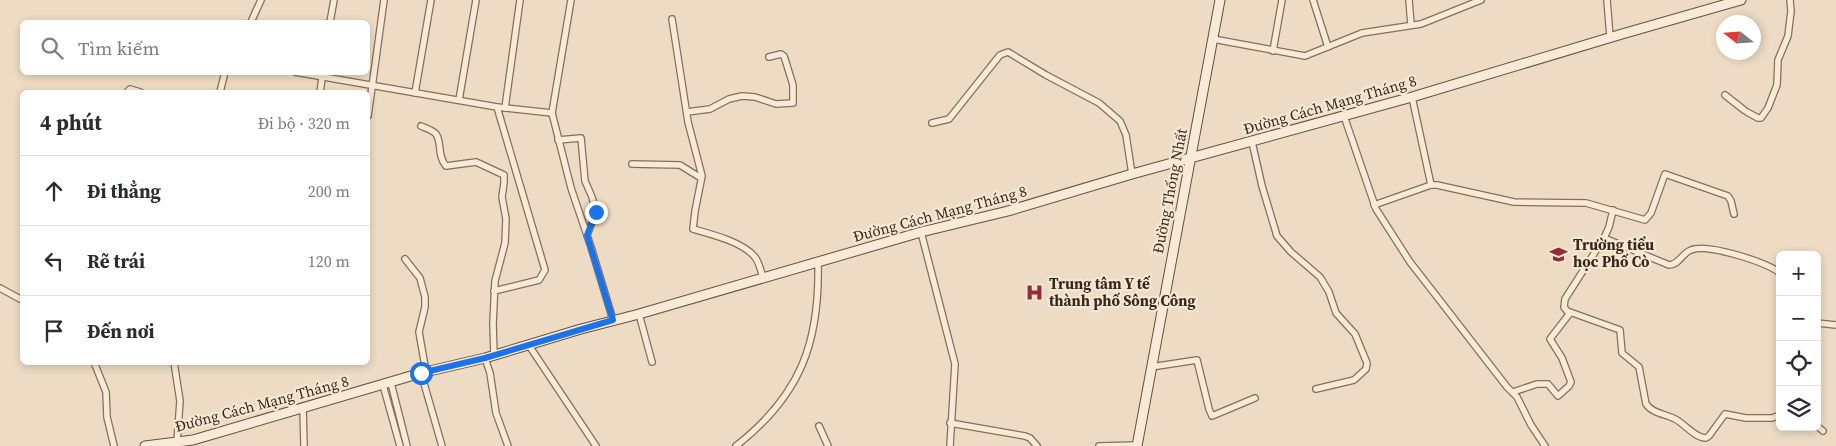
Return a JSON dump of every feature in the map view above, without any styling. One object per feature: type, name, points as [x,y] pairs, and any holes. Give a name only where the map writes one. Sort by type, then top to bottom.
[{"type":"street","points":[[252,20],[261,0]]},
{"type":"street","points":[[330,20],[334,0]]},
{"type":"street","points":[[370,104],[384,0]]},
{"type":"street","points":[[415,93],[431,0]]},
{"type":"street","points":[[459,100],[476,0]]},
{"type":"street","points":[[505,108],[520,0]]},
{"type":"street","points":[[571,0],[552,113],[577,208],[613,320]]},
{"type":"street","name":"Đường Thống Nhất","points":[[1137,446],[1220,0]]},
{"type":"street","points":[[1273,50],[1282,0]]},
{"type":"street","points":[[1313,0],[1328,47]]},
{"type":"street","points":[[1410,0],[1411,25]]},
{"type":"street","points":[[1213,39],[1305,56],[1362,32],[1427,22],[1481,0]]},
{"type":"street","points":[[1607,0],[1610,37]]},
{"type":"street","name":"Đường Cách Mạng Tháng 8","points":[[145,446],[193,440],[921,232],[1008,211],[1132,174],[1412,97],[1610,37],[1741,0]]},
{"type":"street","points":[[1725,95],[1758,118],[1761,118],[1768,108],[1777,86],[1779,55],[1788,36],[1791,11],[1790,0]]},
{"type":"street","points":[[672,19],[687,112],[700,168],[701,178],[694,211],[693,229],[714,235],[747,250],[757,260],[763,278]]},
{"type":"street","points":[[932,124],[949,119],[1000,54],[1008,52],[1099,103],[1120,121],[1126,135],[1132,174]]},
{"type":"street","points":[[687,112],[710,109],[729,99],[742,96],[755,97],[776,104],[793,103],[793,85],[784,56],[781,54],[769,57]]},
{"type":"street","points":[[220,90],[224,75]]},
{"type":"street","points":[[320,90],[322,75],[373,86],[497,107],[552,113]]},
{"type":"street","points":[[1412,97],[1432,185]]},
{"type":"street","points":[[494,291],[539,280],[544,270],[497,107]]},
{"type":"street","points":[[1344,116],[1374,205],[1410,262],[1517,397],[1531,425],[1545,446]]},
{"type":"street","points":[[421,126],[437,135],[442,160],[446,166],[476,162],[504,175],[502,197],[506,219],[505,243],[496,274],[494,291],[494,355]]},
{"type":"street","points":[[558,140],[581,138],[585,182],[596,212],[587,235]]},
{"type":"street","points":[[1252,142],[1262,186],[1277,236],[1320,277],[1329,292],[1336,313],[1355,334],[1367,363],[1366,369],[1354,380],[1316,388]]},
{"type":"street","points":[[632,164],[680,165],[701,178]]},
{"type":"street","points":[[1374,205],[1432,185],[1445,186],[1507,201],[1577,202],[1645,220],[1651,213],[1665,174],[1728,196],[1732,200],[1734,214]]},
{"type":"street","points":[[1613,210],[1604,238],[1566,299],[1564,307],[1570,313],[1620,330],[1622,353],[1639,367],[1646,404],[1649,408],[1678,421],[1701,438],[1709,436],[1725,414],[1746,418],[1776,416]]},
{"type":"street","points":[[921,232],[955,364],[950,446]]},
{"type":"street","points":[[1604,238],[1670,265],[1676,264],[1687,251],[1698,248],[1732,253],[1767,265],[1776,271]]},
{"type":"street","points":[[405,259],[420,278],[425,297],[425,307],[419,332],[423,373],[442,446]]},
{"type":"street","points":[[736,446],[774,411],[800,370],[816,315],[818,262]]},
{"type":"street","points":[[0,288],[20,299]]},
{"type":"street","points":[[1512,392],[1548,384],[1558,396],[1570,386],[1571,382],[1562,358],[1550,339],[1570,313]]},
{"type":"street","points":[[639,314],[652,362]]},
{"type":"street","points":[[1821,323],[1836,324]]},
{"type":"street","points":[[528,344],[596,446]]},
{"type":"street","points":[[485,358],[490,373],[496,413],[508,446]]},
{"type":"street","points":[[1151,367],[1197,360],[1212,416],[1256,398]]},
{"type":"street","points":[[95,365],[106,392],[107,417],[114,446]]},
{"type":"street","points":[[174,365],[180,401],[177,442]]},
{"type":"street","points":[[387,384],[400,446]]},
{"type":"street","points":[[387,384],[407,446]]},
{"type":"street","points":[[303,408],[304,446]]},
{"type":"street","points":[[950,423],[1025,436],[1030,438],[1037,446]]},
{"type":"street","points":[[819,426],[828,446]]},
{"type":"street","points":[[1099,446],[1137,446]]},
{"type":"place","name":"Trường tiểu học Phố Cò","points":[[1559,254]]},
{"type":"place","name":"Trung tâm Y tế thành phố Sông Công","points":[[1035,293]]},
{"type":"route","points":[[421,373],[485,358],[613,320],[587,235],[596,212]]}]
